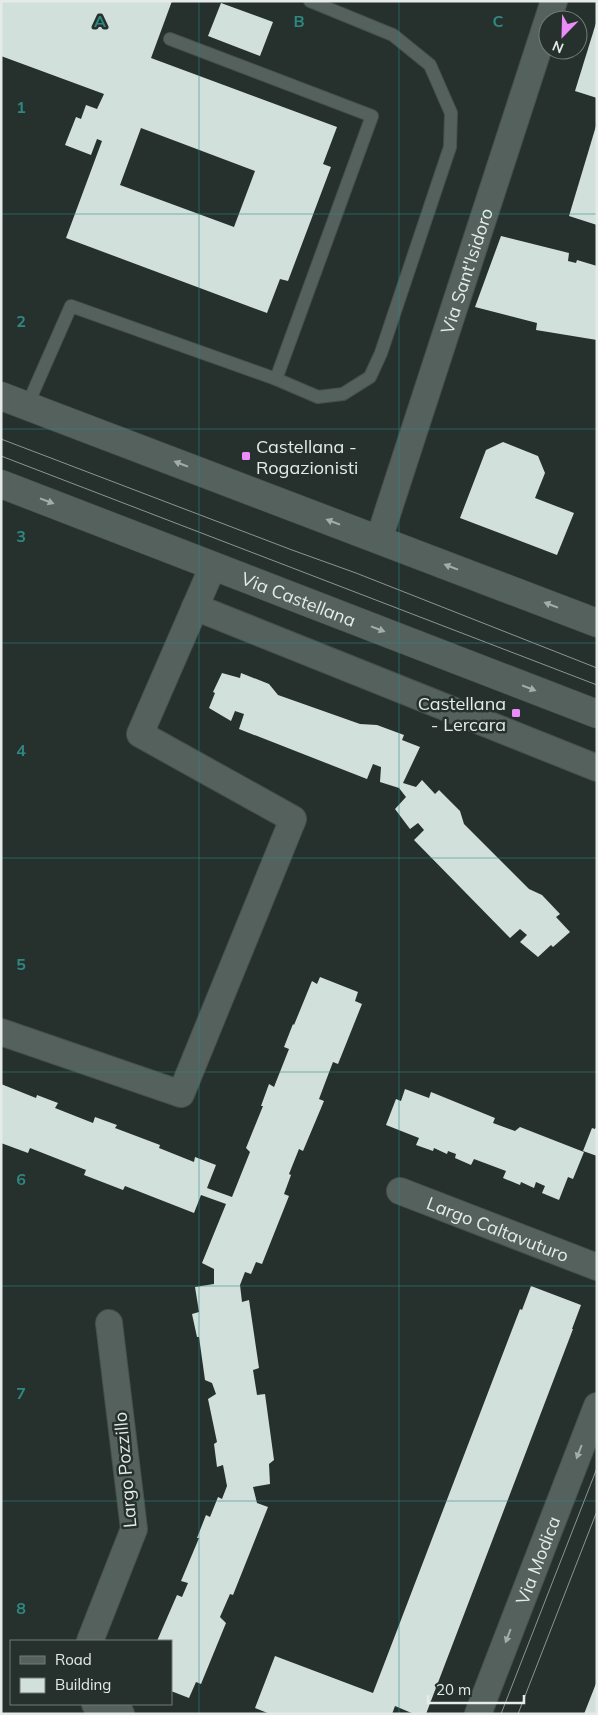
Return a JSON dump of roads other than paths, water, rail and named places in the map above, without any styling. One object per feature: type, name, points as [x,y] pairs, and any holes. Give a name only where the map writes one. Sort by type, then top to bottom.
[{"type":"main road","points":[[1,396],[597,623]]},
{"type":"main road","name":"Via Castellana","points":[[1,484],[597,714]]},
{"type":"street","name":"Via Sant'Isidoro","points":[[379,539],[554,1]]},
{"type":"street","points":[[1,1032],[181,1094],[293,819],[140,734],[213,566]]},
{"type":"street","points":[[195,607],[597,768]]},
{"type":"street","name":"Largo Caltavuturo","points":[[400,1191],[597,1267]]},
{"type":"street","name":"Largo Pozzillo","points":[[90,1640],[134,1529],[109,1323]]},
{"type":"street","name":"Via Modica","points":[[478,1714],[597,1406]]},
{"type":"street","points":[[98,1705],[121,1714]]},
{"type":"lane","points":[[27,406],[72,306],[276,379],[318,397],[343,394],[370,377],[381,353],[450,147],[450,113],[430,65],[393,35],[310,1]]},
{"type":"lane","points":[[170,39],[372,116],[276,379]]},
{"type":"tram line","points":[[1,439],[356,573],[597,668]]},
{"type":"tram line","points":[[1,456],[597,685]]},
{"type":"tram line","points":[[501,1714],[597,1468]]},
{"type":"tram line","points":[[518,1714],[597,1511]]},
{"type":"place","name":"Castellana - Rogazionisti","points":[[246,456]]},
{"type":"place","name":"Castellana - Lercara","points":[[516,713]]}]
